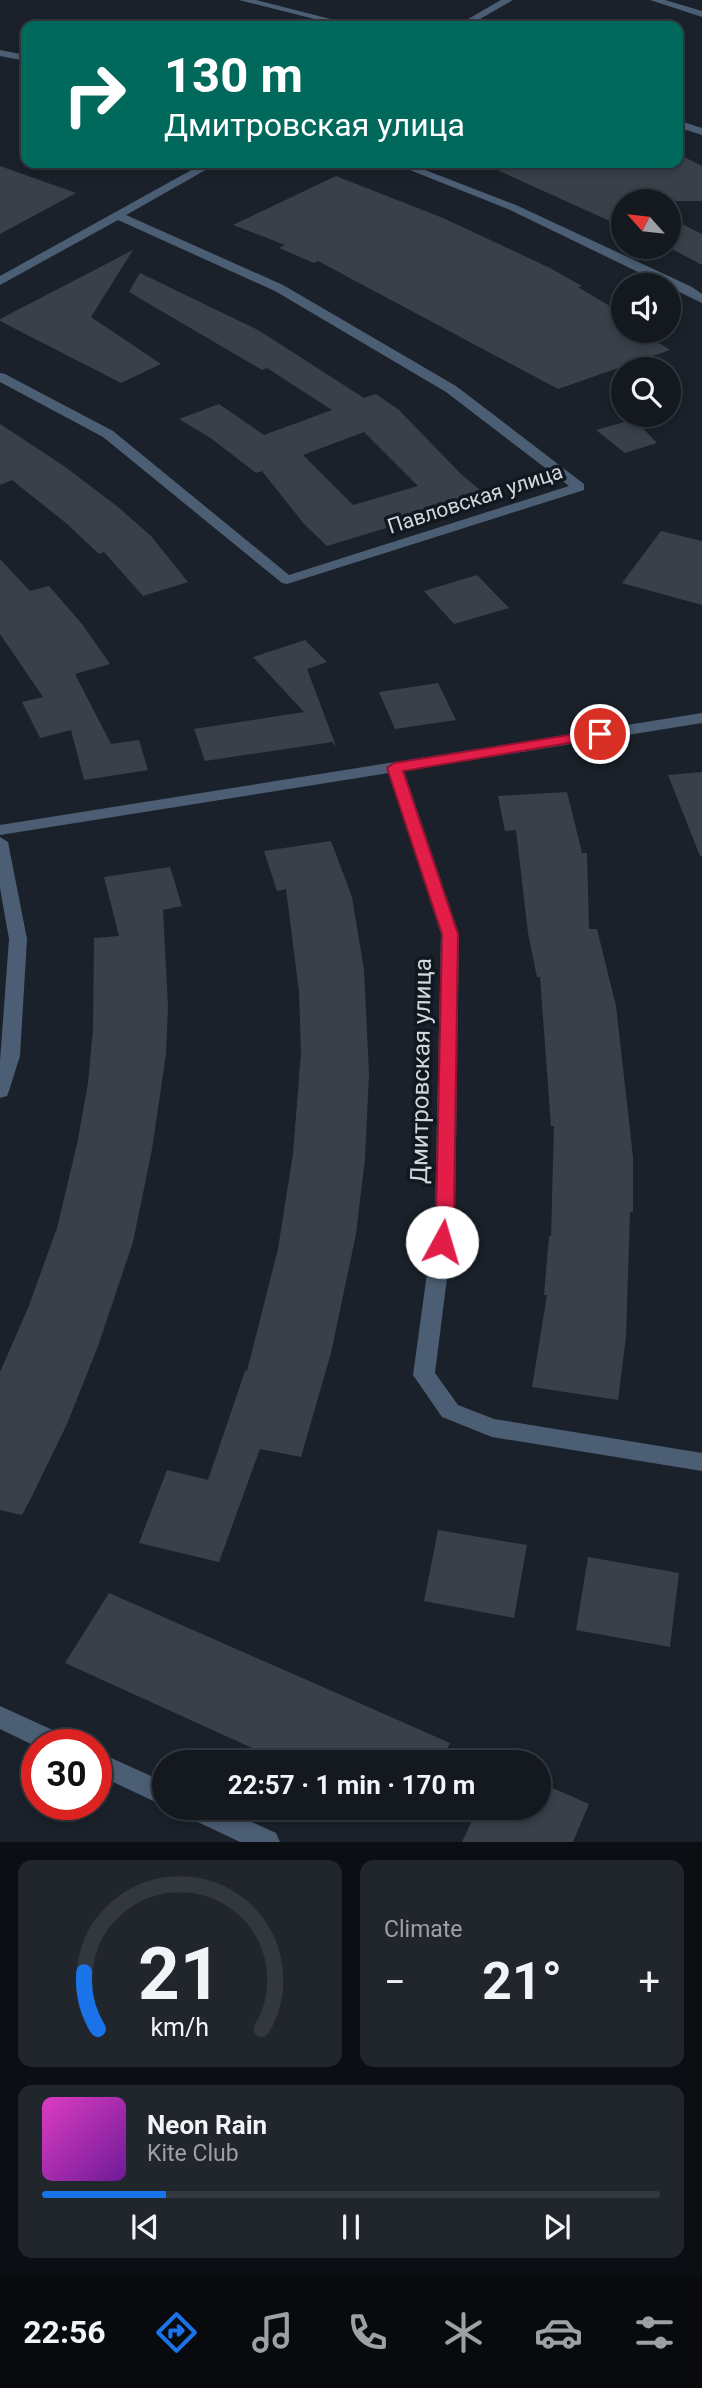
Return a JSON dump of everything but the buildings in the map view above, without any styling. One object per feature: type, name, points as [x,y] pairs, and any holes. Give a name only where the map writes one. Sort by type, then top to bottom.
[{"type":"street","points":[[244,0],[332,21]]},
{"type":"street","points":[[470,21],[508,0]]},
{"type":"street","points":[[655,0],[702,15]]},
{"type":"street","points":[[0,53],[21,57]]},
{"type":"street","points":[[683,125],[702,132]]},
{"type":"street","points":[[0,281],[203,168]]},
{"type":"street","points":[[411,168],[512,206],[702,299]]},
{"type":"street","name":"Павловская улица","points":[[0,377],[108,434],[287,580],[579,488],[451,389],[279,288],[118,216]]},
{"type":"street","points":[[0,830],[702,718]]},
{"type":"street","name":"Дмитровская улица","points":[[394,768],[450,934],[445,1215],[424,1376],[450,1411],[492,1428],[702,1462]]},
{"type":"street","points":[[0,842],[18,939],[11,1056],[0,1091]]},
{"type":"street","points":[[0,1717],[25,1729]]},
{"type":"street","points":[[112,1770],[152,1788]]},
{"type":"street","points":[[212,1820],[237,1836],[267,1842]]},
{"type":"route","points":[[442,1242],[445,1215],[450,934],[394,768],[600,734]]}]
